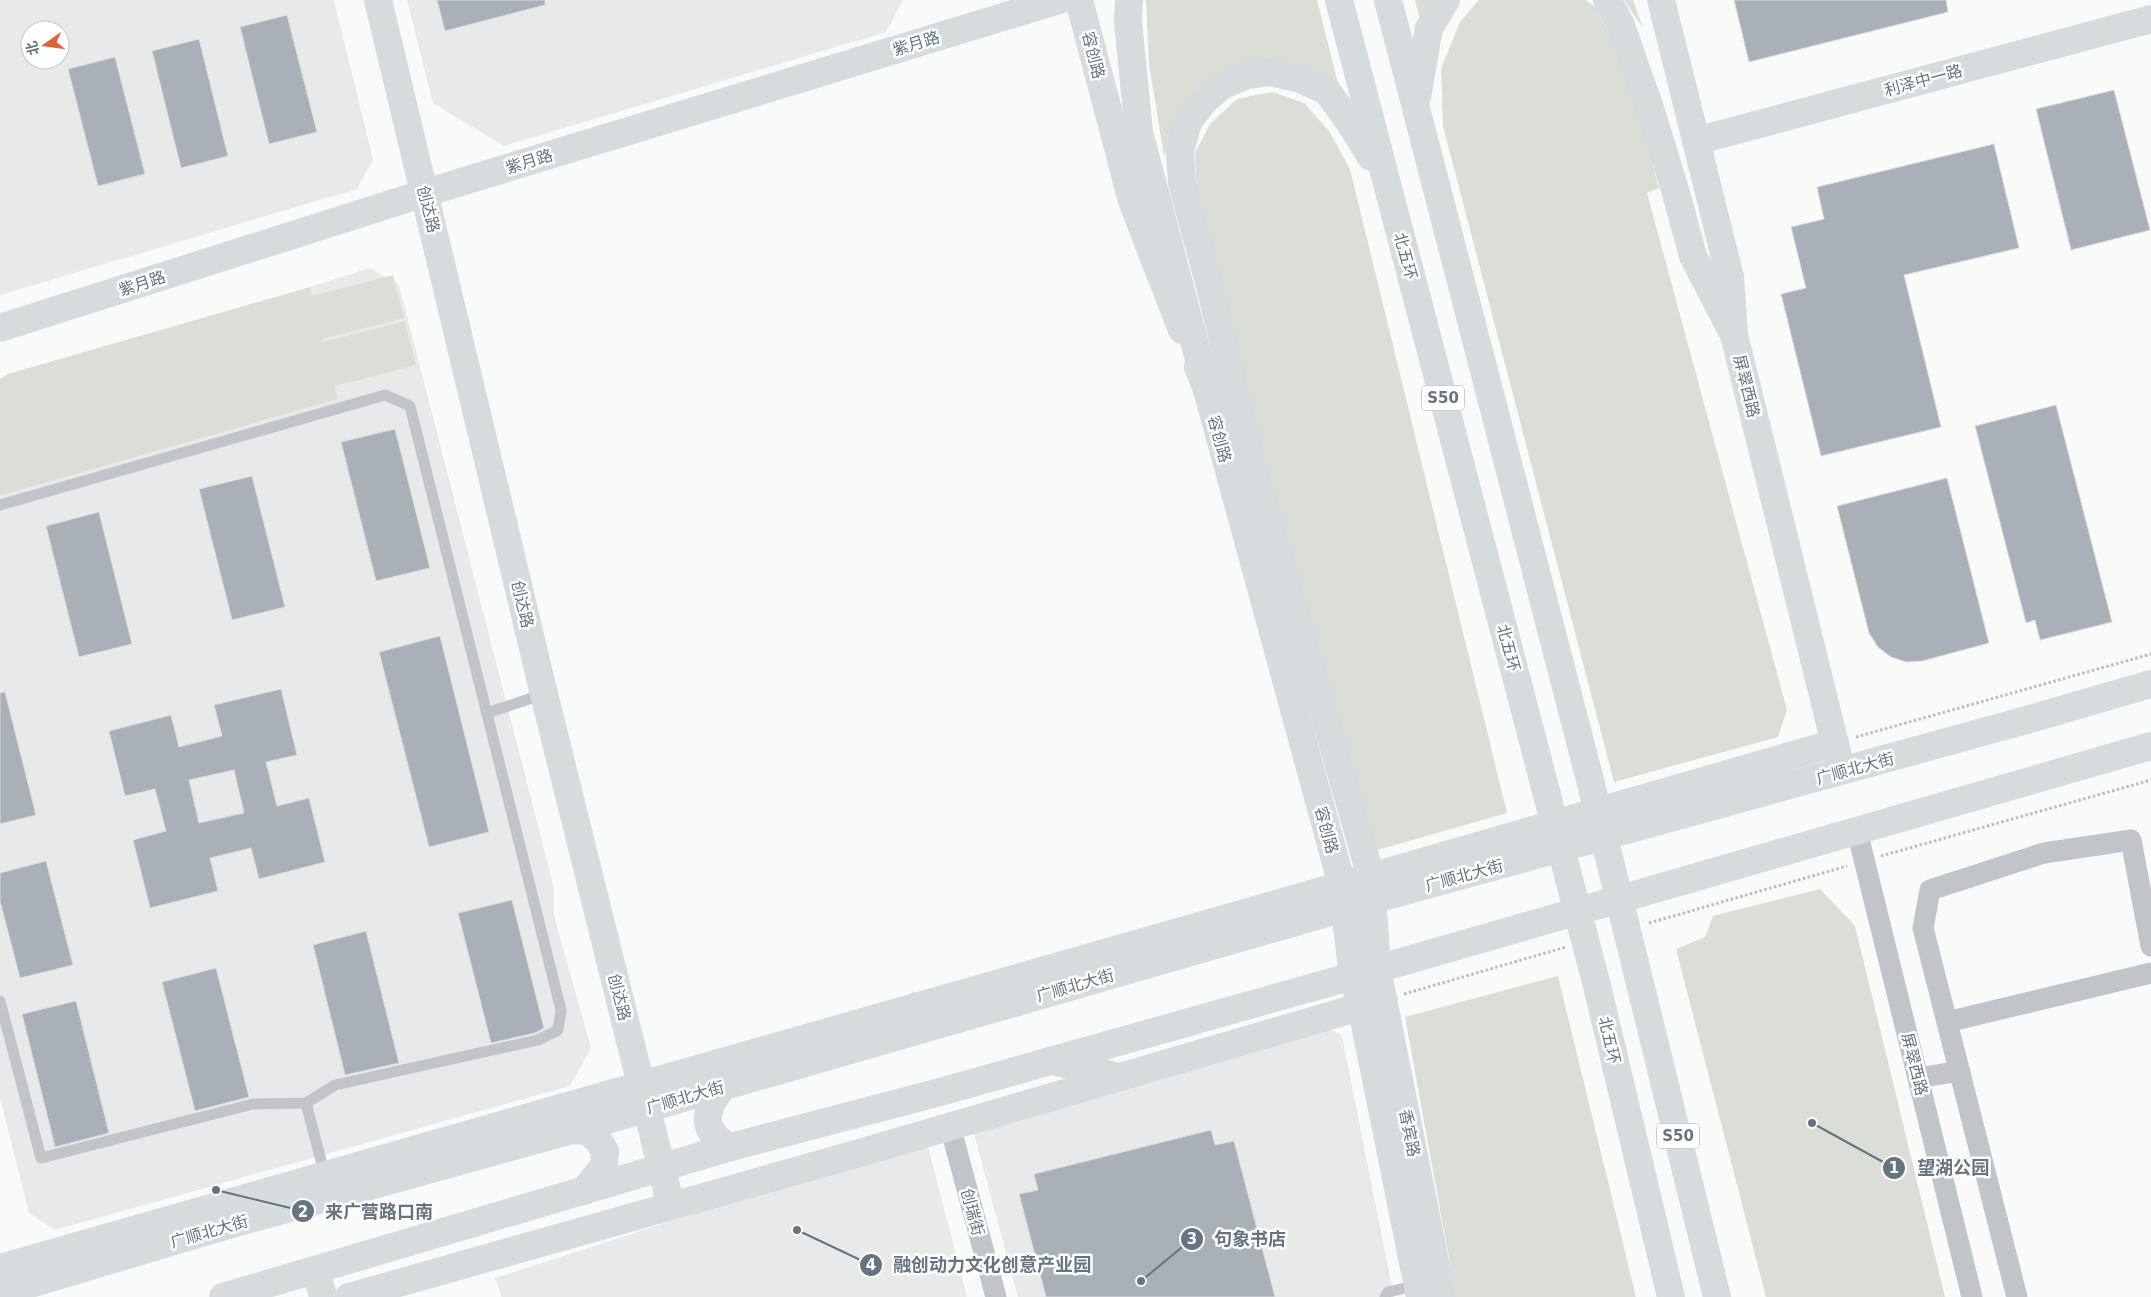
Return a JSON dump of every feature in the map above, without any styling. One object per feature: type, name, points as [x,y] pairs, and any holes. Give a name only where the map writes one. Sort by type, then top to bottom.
[{"type":"main road","name":"创达路","points":[[378,0],[544,694],[671,1206]]},
{"type":"main road","name":"紫月路","points":[[0,328],[425,193],[1059,0]]},
{"type":"main road","name":"容创路","points":[[1080,0],[1132,201],[1207,390],[1365,973]]},
{"type":"main road","points":[[1129,0],[1128,22],[1139,132],[1207,390]]},
{"type":"main road","name":"北五环","points":[[1339,0],[1597,986],[1671,1297]]},
{"type":"main road","name":"S50","points":[[1388,0],[1590,780],[1717,1297]]},
{"type":"main road","points":[[1416,106],[1430,28],[1446,0]]},
{"type":"main road","points":[[1607,0],[1620,23],[1650,108],[1693,256],[1734,335]]},
{"type":"main road","name":"屏翠西路","points":[[1661,0],[1730,277],[1734,335],[1842,771]]},
{"type":"main road","name":"利泽中一路","points":[[1696,141],[2151,19]]},
{"type":"main road","points":[[1365,973],[1371,889],[1251,458],[1211,290],[1182,183],[1180,152],[1188,122],[1205,100],[1223,86],[1247,75],[1271,72],[1300,79],[1327,91],[1350,123],[1385,179]]},
{"type":"main road","name":"广顺北大街","points":[[1371,889],[1842,771],[2151,684]]},
{"type":"main road","points":[[0,1268],[327,1186],[368,1163],[644,1097],[917,1006],[1344,897],[1835,743]]},
{"type":"main road","points":[[223,1297],[731,1147],[1051,1061],[1365,973],[2151,746]]},
{"type":"main road","name":"广顺北大街","points":[[0,1293],[327,1186],[407,1175],[572,1130],[644,1097],[723,1086],[968,1016],[1344,897]]},
{"type":"main road","name":"香宾路","points":[[1365,973],[1442,1297]]},
{"type":"main road","points":[[349,1297],[1373,1003]]},
{"type":"main road","name":"香宾路","points":[[1373,1003],[1424,1293]]},
{"type":"main road","points":[[917,1006],[968,1016]]},
{"type":"main road","points":[[1051,1061],[1119,1077]]},
{"type":"main road","points":[[723,1086],[712,1098],[707,1119],[713,1135],[720,1142],[731,1147]]},
{"type":"main road","points":[[572,1130],[588,1131],[598,1140],[605,1151],[604,1166],[584,1191]]},
{"type":"main road","points":[[368,1163],[407,1175]]},
{"type":"main road","points":[[316,1270],[323,1297]]},
{"type":"main road","points":[[0,1293],[1,1297]]},
{"type":"street","name":"屏翠西路","points":[[1857,832],[1972,1297]]},
{"type":"street","points":[[2017,1297],[1923,928],[1930,890],[2044,853],[2131,840],[2151,946]]},
{"type":"street","points":[[1947,1022],[2151,973]]},
{"type":"street","points":[[1918,1078],[1960,1071]]},
{"type":"street","name":"创瑞街","points":[[950,1126],[996,1297]]},
{"type":"lane","points":[[0,505],[385,395],[410,406],[561,1010],[558,1030],[538,1040],[335,1085],[306,1102],[253,1104],[41,1158],[0,1001]]},
{"type":"lane","points":[[487,713],[544,694]]},
{"type":"lane","points":[[306,1102],[327,1186]]},
{"type":"lane","points":[[1384,1297],[1388,1292],[1424,1293]]},
{"type":"path","points":[[1835,743],[2151,654]]},
{"type":"path","points":[[1644,925],[2151,780]]},
{"type":"path","points":[[1373,1003],[1568,946]]},
{"type":"shaded area","points":[[0,0],[334,0],[373,160],[357,189],[0,295]]},
{"type":"shaded area","points":[[407,0],[903,0],[886,32],[504,146],[433,103]]},
{"type":"shaded area","points":[[1146,0],[1317,0],[1340,91],[1269,61],[1184,107],[1164,156],[1149,64]]},
{"type":"shaded area","points":[[1415,0],[1430,0],[1420,20]]},
{"type":"shaded area","points":[[1479,0],[1585,0],[1595,7],[1624,61],[1659,188],[1647,193],[1787,710],[1778,737],[1614,782],[1443,126],[1441,69],[1460,22]]},
{"type":"shaded area","points":[[1624,0],[1633,0],[1643,28]]},
{"type":"shaded area","points":[[1272,92],[1304,103],[1329,131],[1350,169],[1507,813],[1377,850],[1266,481],[1197,200],[1195,153],[1210,124],[1237,99]]},
{"type":"shaded area","points":[[370,268],[399,285],[554,888],[554,916],[591,1048],[570,1086],[55,1230],[29,1213],[0,1098],[0,496],[337,399],[310,287]]},
{"type":"shaded area","points":[[393,275],[404,318],[323,339],[324,342],[405,321],[416,365],[335,386],[338,399],[0,496],[0,379],[8,374],[310,287],[312,296]]},
{"type":"shaded area","points":[[1820,889],[1855,926],[1945,1297],[1766,1297],[1676,949],[1705,937],[1713,916]]},
{"type":"shaded area","points":[[1558,976],[1636,1297],[1456,1297],[1405,1017]]},
{"type":"shaded area","points":[[1329,1028],[1342,1036],[1394,1297],[1018,1297],[973,1130]]},
{"type":"shaded area","points":[[926,1139],[967,1297],[502,1297],[495,1278]]},
{"type":"building","points":[[437,0],[545,0],[545,5],[445,31]]},
{"type":"building","points":[[1734,0],[1946,0],[1948,12],[1749,62]]},
{"type":"building","points":[[287,15],[317,132],[269,144],[240,27]]},
{"type":"building","points":[[199,39],[228,156],[181,168],[152,51]]},
{"type":"building","points":[[115,57],[145,174],[98,186],[68,70]]},
{"type":"building","points":[[2114,90],[2150,230],[2071,250],[2036,109]]},
{"type":"building","points":[[1994,144],[2019,248],[1904,275],[1941,427],[1821,456],[1781,294],[1806,288],[1791,227],[1824,219],[1817,187]]},
{"type":"building","points":[[2056,405],[2112,622],[2040,640],[2035,620],[2026,623],[1975,426]]},
{"type":"building","points":[[395,429],[430,568],[376,581],[341,442]]},
{"type":"building","points":[[252,476],[285,607],[232,620],[199,489]]},
{"type":"building","points":[[1947,478],[1989,643],[1922,661],[1906,662],[1891,657],[1878,647],[1869,633],[1837,506]]},
{"type":"building","points":[[99,512],[132,644],[79,657],[46,526]]},
{"type":"building","points":[[440,636],[489,832],[429,847],[379,652]]},
{"type":"building","points":[[281,689],[297,755],[266,762],[277,806],[309,798],[325,862],[259,879],[251,848],[210,858],[218,891],[150,908],[133,840],[166,831],[155,789],[125,796],[109,731],[171,715],[179,747],[222,736],[214,705]],"holes":[[[234,770],[244,813],[199,823],[189,780]]]},
{"type":"building","points":[[5,692],[36,815],[0,824],[0,693]]},
{"type":"building","points":[[46,861],[73,965],[20,978],[0,901],[0,873]]},
{"type":"building","points":[[512,900],[544,1028],[535,1033],[491,1043],[458,913]]},
{"type":"building","points":[[366,931],[399,1063],[345,1075],[313,945]]},
{"type":"building","points":[[216,968],[249,1097],[195,1111],[162,982]]},
{"type":"building","points":[[76,1001],[109,1133],[55,1147],[22,1014]]},
{"type":"building","points":[[1211,1130],[1215,1145],[1234,1141],[1275,1297],[1046,1297],[1019,1194],[1038,1190],[1034,1174]]},
{"type":"place","name":"望湖公园","points":[[1812,1123]]},
{"type":"place","name":"来广营路口南","points":[[216,1190]]},
{"type":"place","name":"融创动力文化创意产业园","points":[[797,1230]]},
{"type":"place","name":"句象书店","points":[[1141,1281]]}]
